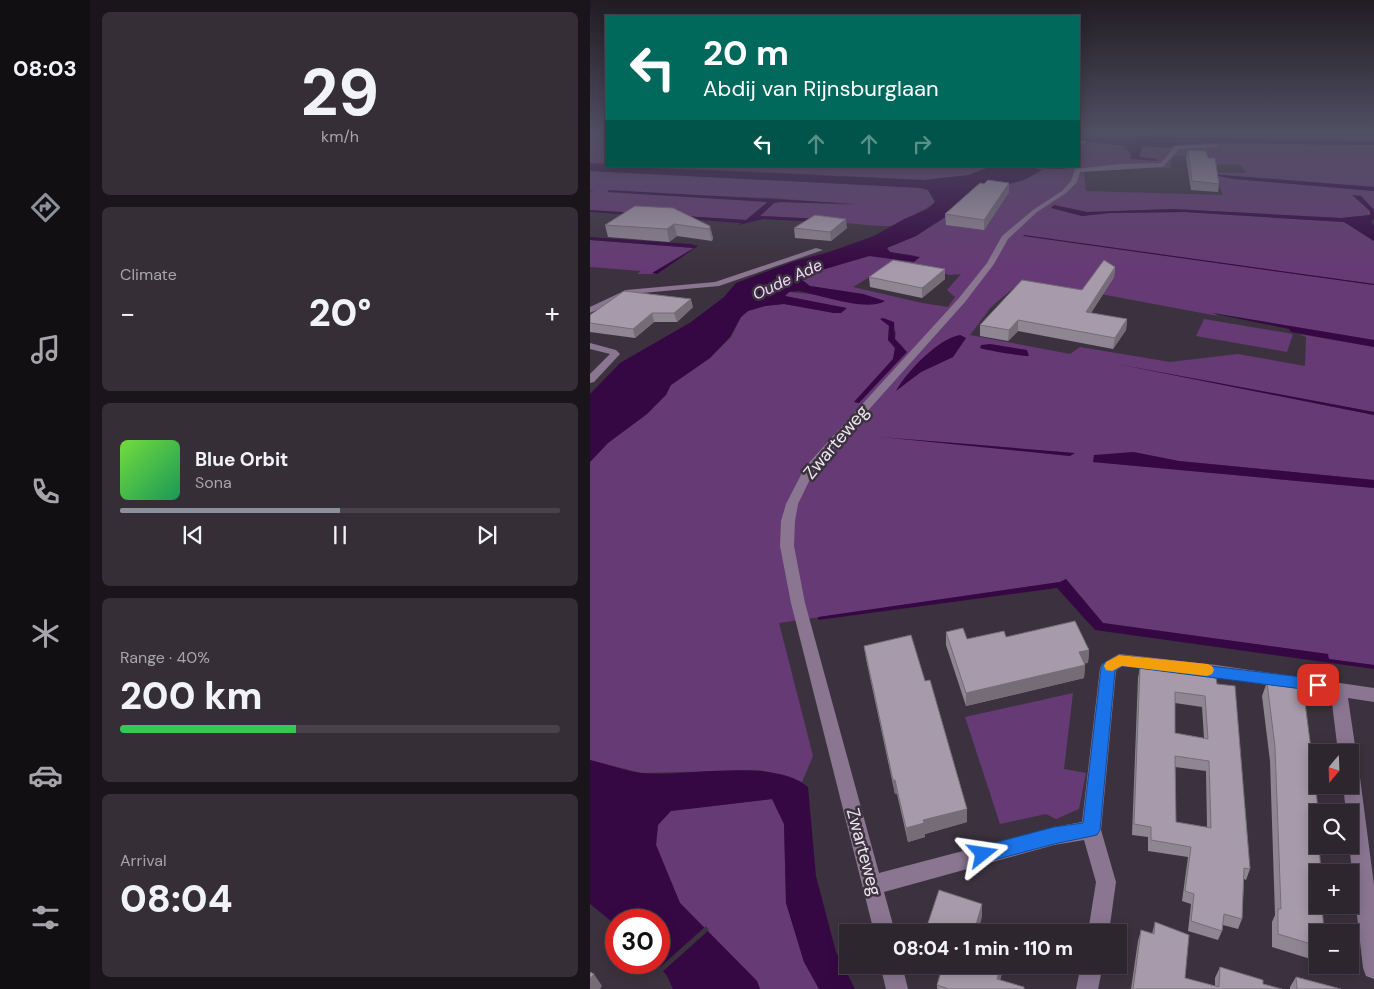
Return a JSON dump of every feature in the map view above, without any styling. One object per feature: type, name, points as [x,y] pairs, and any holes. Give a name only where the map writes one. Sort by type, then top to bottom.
[{"type":"street","name":"Zwarteweg","points":[[882,924],[798,603],[787,546],[788,521],[792,504],[799,486],[809,470],[962,300],[990,264],[1005,238],[1064,192],[1074,182],[1075,176]]},
{"type":"street","points":[[590,310],[629,292],[716,284],[819,250]]},
{"type":"street","points":[[590,346],[615,354],[590,380]]},
{"type":"street","points":[[1100,924],[1106,882],[1091,830],[1108,668],[1119,660],[1225,672],[1374,695]]},
{"type":"street","points":[[1338,690],[1347,744]]},
{"type":"street","points":[[1353,794],[1374,968]]},
{"type":"street","points":[[873,886],[1054,836],[1091,830]]},
{"type":"street","points":[[893,974],[897,989]]},
{"type":"street","points":[[1087,989],[1090,974]]},
{"type":"shaded area","points":[[590,176],[694,176],[913,187],[928,190],[935,202],[899,223],[885,226],[839,223],[840,220],[760,216],[774,203],[780,202],[857,205],[774,198],[607,192],[768,201],[746,220],[590,210],[590,192],[594,191],[590,190]]},
{"type":"shaded area","points":[[848,176],[959,176],[924,180]]},
{"type":"shaded area","points":[[1085,176],[1086,191],[1223,195],[1217,179],[1211,176],[1220,176],[1374,191],[1374,210],[1361,196],[1353,195],[1370,211],[1370,215],[1341,218],[1174,209],[1087,212],[1054,205],[1051,207],[1082,216],[1110,213],[1184,212],[1344,222],[1374,241],[1374,284],[1024,236],[1374,285],[1374,340],[1214,313],[1218,316],[1090,292],[1082,294],[1016,286],[991,307],[970,335],[1070,354],[1080,347],[1170,362],[1238,354],[1305,366],[1306,337],[1299,334],[1374,347],[1374,412],[1182,376],[1374,415],[1374,480],[1179,461],[1133,452],[1093,462],[1374,488],[1374,665],[1328,659],[1327,654],[1103,623],[1066,579],[1060,582],[779,623],[813,756],[802,782],[760,770],[641,773],[590,760],[590,462],[608,443],[647,414],[665,395],[671,385],[710,358],[731,337],[741,317],[748,311],[765,306],[784,304],[834,313],[846,309],[785,296],[789,292],[884,301],[863,294],[810,286],[802,280],[808,274],[869,256],[917,256],[890,252],[886,248],[916,236],[967,196],[1030,177]],"holes":[[[919,268],[950,275],[961,274],[947,290],[955,297],[948,307],[853,287],[876,273]],[[889,326],[896,332],[895,339],[903,347],[859,403],[854,402],[893,359],[895,348],[888,340]],[[960,335],[966,338],[953,357],[921,372],[897,389]],[[931,441],[1073,453],[1070,456]]]},
{"type":"shaded area","points":[[1236,176],[1374,176],[1374,187]]},
{"type":"shaded area","points":[[590,240],[694,248],[653,274],[637,274],[641,271],[590,267]]},
{"type":"shaded area","points":[[1204,319],[1293,334],[1287,352],[1196,336]]},
{"type":"shaded area","points":[[1073,693],[1064,769],[1086,773],[1079,809],[1056,819],[1046,814],[1000,824],[965,717]]},
{"type":"shaded area","points":[[772,799],[784,824],[786,903],[804,962],[819,989],[760,989],[757,981],[680,903],[656,845],[658,825],[670,811]]},
{"type":"water","name":"Oude Ade","points":[[690,176],[837,176],[924,180],[959,176],[1031,176],[1006,185],[947,216],[916,236],[887,248],[890,252],[920,257],[914,262],[869,256],[808,274],[802,280],[810,286],[863,294],[885,301],[867,305],[855,304],[799,291],[789,292],[785,296],[847,308],[841,313],[834,313],[784,304],[765,306],[748,311],[741,317],[730,337],[710,358],[671,385],[666,395],[647,414],[608,443],[590,462],[590,394],[620,363],[691,322],[724,297],[736,283],[795,261],[829,252],[874,236],[904,219],[928,209],[935,202],[928,190],[921,188]]},
{"type":"water","points":[[1220,176],[1374,187],[1374,191]]},
{"type":"water","points":[[609,190],[858,204],[780,202],[774,203],[760,216],[841,220],[839,223],[763,219],[739,225],[741,223],[590,212],[590,210],[746,220],[768,202],[607,192]]},
{"type":"water","points":[[1352,195],[1361,196],[1374,210],[1374,219],[1371,222],[1374,225],[1374,241],[1344,222],[1184,212],[1110,213],[1082,216],[1051,208],[1054,205],[1087,212],[1174,209],[1341,218],[1370,215],[1370,211]]},
{"type":"water","points":[[1023,236],[1374,284],[1374,285]]},
{"type":"water","points":[[590,237],[698,246],[657,274],[652,273],[694,248],[590,240]]},
{"type":"water","points":[[1211,313],[1374,340],[1374,347],[1291,332],[1289,329]]},
{"type":"water","points":[[883,318],[894,322],[895,339],[907,352],[859,403],[854,402],[893,359],[895,348],[888,340],[889,326],[880,319]]},
{"type":"water","points":[[960,335],[966,338],[953,357],[921,372],[896,391],[907,375],[933,349],[952,337]]},
{"type":"water","points":[[990,344],[1027,350],[1029,356],[980,348],[981,345]]},
{"type":"water","points":[[1117,364],[1374,412],[1374,415]]},
{"type":"water","points":[[881,437],[1075,453],[1070,456]]},
{"type":"water","points":[[1133,452],[1179,461],[1374,480],[1374,488],[1093,462],[1094,455]]},
{"type":"water","points":[[1066,579],[1103,623],[1328,654],[1329,659],[1374,665],[1374,669],[1095,630],[1057,588],[818,620],[818,617],[1060,582]]},
{"type":"water","points":[[590,760],[642,773],[661,774],[752,770],[793,778],[808,787],[816,876],[839,958],[839,974],[847,974],[855,989],[819,989],[804,962],[786,903],[784,824],[772,799],[671,811],[658,825],[656,845],[680,903],[757,981],[760,989],[673,989],[665,974],[670,974],[670,909],[605,909],[605,916],[590,904]]},
{"type":"pier","points":[[706,926],[709,930],[670,965],[670,958]]},
{"type":"building","points":[[1191,176],[1218,176],[1219,184],[1192,181]]},
{"type":"building","points":[[988,180],[1009,183],[984,220],[945,214],[980,183],[984,184]]},
{"type":"building","points":[[635,206],[673,208],[710,226],[709,229],[674,224],[667,229],[605,225]]},
{"type":"building","points":[[815,215],[846,219],[830,232],[794,228]]},
{"type":"building","points":[[893,260],[945,269],[922,288],[869,277]]},
{"type":"building","points":[[1104,260],[1115,267],[1086,312],[1127,319],[1115,338],[1018,320],[1009,330],[980,325],[1022,280],[1082,290]]},
{"type":"building","points":[[624,291],[691,299],[674,313],[652,313],[633,329],[590,323],[590,315]]},
{"type":"building","points":[[1075,621],[1089,650],[1079,652],[1085,665],[966,693],[946,632],[963,628],[967,639],[1004,631],[1006,637]]},
{"type":"building","points":[[911,635],[925,681],[930,680],[967,809],[923,820],[924,823],[906,828],[895,780],[893,780],[864,646]]},
{"type":"building","points":[[1140,667],[1216,678],[1217,684],[1235,686],[1250,869],[1244,868],[1242,919],[1224,914],[1222,931],[1191,921],[1194,894],[1185,891],[1191,847],[1151,840],[1151,827],[1134,824]],"holes":[[[1175,692],[1205,696],[1208,739],[1175,733]],[[1175,756],[1209,761],[1211,828],[1176,822]]]},
{"type":"building","points":[[1267,682],[1303,687],[1310,744],[1309,794],[1316,794],[1317,804],[1309,804],[1309,854],[1320,854],[1320,864],[1309,864],[1309,914],[1323,914],[1323,924],[1309,924],[1309,943],[1278,934],[1278,909],[1281,909],[1275,747]]},
{"type":"building","points":[[939,890],[982,904],[976,924],[928,924]]},
{"type":"building","points":[[1155,922],[1189,935],[1185,978],[1219,987],[1220,967],[1263,980],[1263,984],[1282,989],[1133,989],[1141,930],[1154,934]]},
{"type":"building","points":[[940,974],[998,974],[997,979],[1024,987],[1024,989],[949,989],[937,985]]},
{"type":"building","points":[[1296,977],[1341,989],[1297,989]]},
{"type":"slow traffic","points":[[1112,666],[1119,660],[1207,670]]},
{"type":"route","points":[[983,854],[1054,836],[1091,830],[1108,668],[1119,660],[1318,685]]}]
